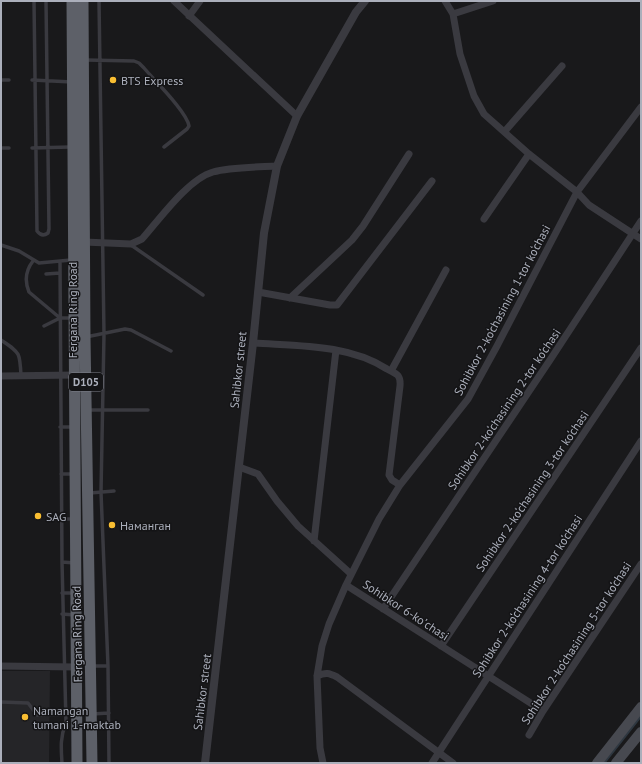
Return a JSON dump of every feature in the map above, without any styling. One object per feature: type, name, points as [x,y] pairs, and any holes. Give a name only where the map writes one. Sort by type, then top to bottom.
[{"type":"highway","name":"Fergana Ring Road","points":[[72,1],[76,667],[71,714],[77,763]]},
{"type":"highway","name":"Fergana Ring Road","points":[[83,1],[85,338],[92,763]]},
{"type":"main road","points":[[597,763],[641,707]]},
{"type":"main road","points":[[616,763],[641,732]]},
{"type":"street","points":[[174,1],[297,116]]},
{"type":"street","points":[[189,16],[200,1]]},
{"type":"street","name":"Sahibkor street","points":[[205,763],[253,343],[264,233],[277,166],[297,116],[356,12],[365,1]]},
{"type":"street","points":[[445,1],[453,14],[460,54],[474,96],[484,114],[505,131],[529,154],[577,192],[589,204],[641,239]]},
{"type":"street","points":[[453,14],[493,1]]},
{"type":"street","points":[[505,131],[562,66]]},
{"type":"street","name":"Sohibkor 2-ko‘chasining 1-tor ko‘chasi","points":[[346,584],[379,519],[400,485],[468,399],[501,339],[577,192],[641,107]]},
{"type":"street","points":[[290,298],[352,240],[363,226],[409,154]]},
{"type":"street","points":[[484,219],[529,154]]},
{"type":"street","points":[[84,242],[131,244],[142,240],[189,186],[201,178],[213,172],[277,166]]},
{"type":"street","points":[[258,292],[330,306],[337,305],[432,181]]},
{"type":"street","name":"Sohibkor 2-ko‘chasining 2-tor ko‘chasi","points":[[383,609],[641,221]]},
{"type":"street","points":[[390,371],[446,270]]},
{"type":"street","points":[[253,343],[355,353],[375,361],[398,375],[400,380],[389,475],[392,480],[400,485]]},
{"type":"street","name":"Sohibkor 2-ko‘chasining 3-tor ko‘chasi","points":[[441,646],[641,348]]},
{"type":"street","points":[[314,541],[336,350]]},
{"type":"street","points":[[1,376],[75,375]]},
{"type":"street","name":"Sohibkor 2-ko‘chasining 4-tor ko‘chasi","points":[[432,763],[641,441]]},
{"type":"street","points":[[239,467],[258,474],[277,501],[298,526],[351,574]]},
{"type":"street","name":"Sohibkor 2-ko‘chasining 5-tor ko‘chasi","points":[[529,735],[543,711],[641,564]]},
{"type":"street","name":"Sohibkor 6-koʼchasi","points":[[323,763],[320,748],[318,676],[324,639],[346,584],[543,711]]},
{"type":"street","points":[[1,666],[76,667]]},
{"type":"street","points":[[318,676],[323,673],[329,673],[337,677],[453,763]]},
{"type":"lane","points":[[34,1],[34,148],[37,231],[41,235],[48,233],[50,229],[46,1]]},
{"type":"lane","points":[[100,1],[104,334],[101,492],[108,666],[109,763]]},
{"type":"lane","points":[[83,60],[129,60],[138,63],[179,109],[188,122],[189,126],[187,130],[164,147]]},
{"type":"lane","points":[[1,80],[9,80]]},
{"type":"lane","points":[[33,80],[73,83]]},
{"type":"lane","points":[[34,148],[74,147]]},
{"type":"lane","points":[[1,148],[9,148]]},
{"type":"lane","points":[[131,244],[202,295]]},
{"type":"lane","points":[[1,245],[19,251],[39,263],[74,260]]},
{"type":"lane","points":[[33,260],[26,274],[27,288],[29,292],[60,318]]},
{"type":"lane","points":[[60,262],[62,614],[64,667],[71,714],[66,722],[61,736],[60,744],[62,763]]},
{"type":"lane","points":[[46,274],[60,273]]},
{"type":"lane","points":[[44,326],[60,318],[75,318]]},
{"type":"lane","points":[[85,338],[119,330],[131,330],[170,351]]},
{"type":"lane","points":[[1,340],[17,351],[19,355],[21,376]]},
{"type":"lane","points":[[86,410],[148,410]]},
{"type":"lane","points":[[60,427],[75,427]]},
{"type":"lane","points":[[61,474],[75,474]]},
{"type":"lane","points":[[87,493],[114,491]]},
{"type":"lane","points":[[62,519],[75,519]]},
{"type":"lane","points":[[62,562],[76,562]]},
{"type":"lane","points":[[62,593],[76,593]]},
{"type":"lane","points":[[62,614],[76,614]]},
{"type":"lane","points":[[91,666],[108,666]]},
{"type":"lane","points":[[1,702],[28,703],[37,715],[71,714]]},
{"type":"lane","points":[[92,714],[109,713]]},
{"type":"shaded area","name":"Namangan tumani 1-maktab","points":[[1,671],[50,671],[49,763],[1,763]]},
{"type":"waterway","points":[[604,763],[641,716]]},
{"type":"place","name":"BTS Express","points":[[113,80]]},
{"type":"place","name":"SAG","points":[[38,516]]},
{"type":"place","name":"Наманган","points":[[112,525]]},
{"type":"place","name":"Namangan tumani 1-maktab","points":[[25,717]]}]
